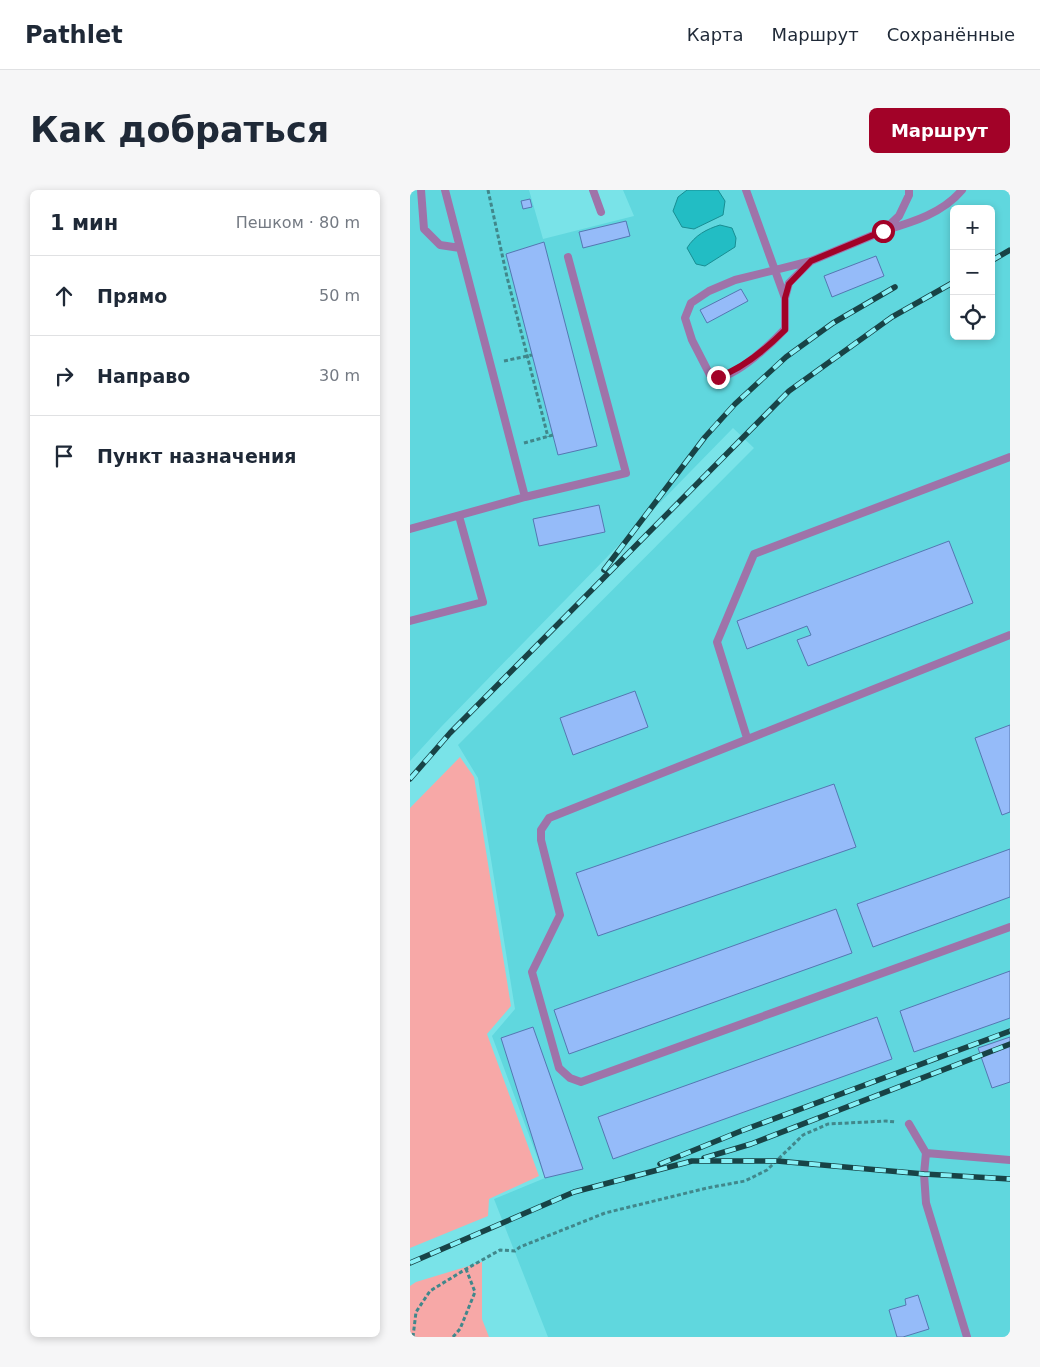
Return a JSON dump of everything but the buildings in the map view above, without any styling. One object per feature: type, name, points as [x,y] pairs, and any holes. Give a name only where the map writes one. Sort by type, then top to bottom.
[{"type":"lane","points":[[421,190],[424,229],[440,245],[460,248]]},
{"type":"lane","points":[[445,190],[525,498]]},
{"type":"lane","points":[[594,190],[601,212]]},
{"type":"lane","points":[[746,190],[785,298]]},
{"type":"lane","points":[[883,231],[899,216],[909,196],[909,190]]},
{"type":"lane","points":[[811,261],[789,284],[785,298],[785,330],[771,344],[732,372],[718,377],[710,375],[692,340],[685,318],[691,303],[709,291],[734,280],[811,261],[883,231],[921,219],[954,199],[962,190]]},
{"type":"lane","points":[[410,529],[626,473],[568,257]]},
{"type":"lane","points":[[747,738],[717,642],[754,554],[1010,457]]},
{"type":"lane","points":[[410,621],[483,602],[459,516]]},
{"type":"lane","points":[[1010,636],[747,738],[549,818],[541,830],[541,840],[560,916],[532,972],[559,1068],[570,1078],[581,1082],[1010,927]]},
{"type":"lane","points":[[909,1124],[926,1153],[924,1174],[926,1203],[967,1337]]},
{"type":"lane","points":[[926,1153],[1010,1160]]},
{"type":"path","points":[[488,190],[548,436]]},
{"type":"path","points":[[490,365],[532,354]]},
{"type":"path","points":[[512,447],[553,435]]},
{"type":"path","points":[[413,1337],[416,1312],[430,1291],[466,1268],[500,1250],[515,1251],[605,1213],[707,1188],[745,1181],[767,1170],[803,1136],[828,1124],[886,1121],[909,1124]]},
{"type":"path","points":[[453,1337],[460,1329],[474,1292],[466,1268]]},
{"type":"shaded area","points":[[410,190],[529,190],[543,239],[634,216],[623,190],[1010,190],[1010,1337],[548,1337],[494,1199],[545,1178],[492,1036],[515,1009],[478,778],[458,745],[754,448],[733,428],[410,761]]},
{"type":"shaded area","points":[[687,190],[718,190],[725,201],[723,215],[694,229],[682,227],[673,211],[678,197]]},
{"type":"shaded area","points":[[720,225],[732,228],[736,238],[735,247],[705,266],[696,264],[687,248],[702,233]]},
{"type":"shaded area","points":[[460,757],[474,777],[511,1006],[487,1034],[539,1176],[489,1199],[488,1216],[410,1248],[410,808]]},
{"type":"shaded area","points":[[482,1262],[482,1319],[489,1337],[410,1337],[410,1286],[416,1282]]},
{"type":"railway","points":[[995,259],[1010,250]]},
{"type":"railway","points":[[410,779],[450,733],[789,391],[892,317],[950,284]]},
{"type":"railway","points":[[604,570],[705,437],[735,404],[786,357],[833,323],[895,287]]},
{"type":"railway","points":[[660,1164],[741,1131],[1010,1031]]},
{"type":"railway","points":[[704,1158],[751,1144],[1010,1044]]},
{"type":"railway","points":[[410,1263],[574,1192],[692,1161],[777,1161],[924,1174],[1010,1179]]},
{"type":"route","points":[[718,377],[732,372],[754,357],[785,330],[785,298],[789,284],[811,261],[883,231]]}]
